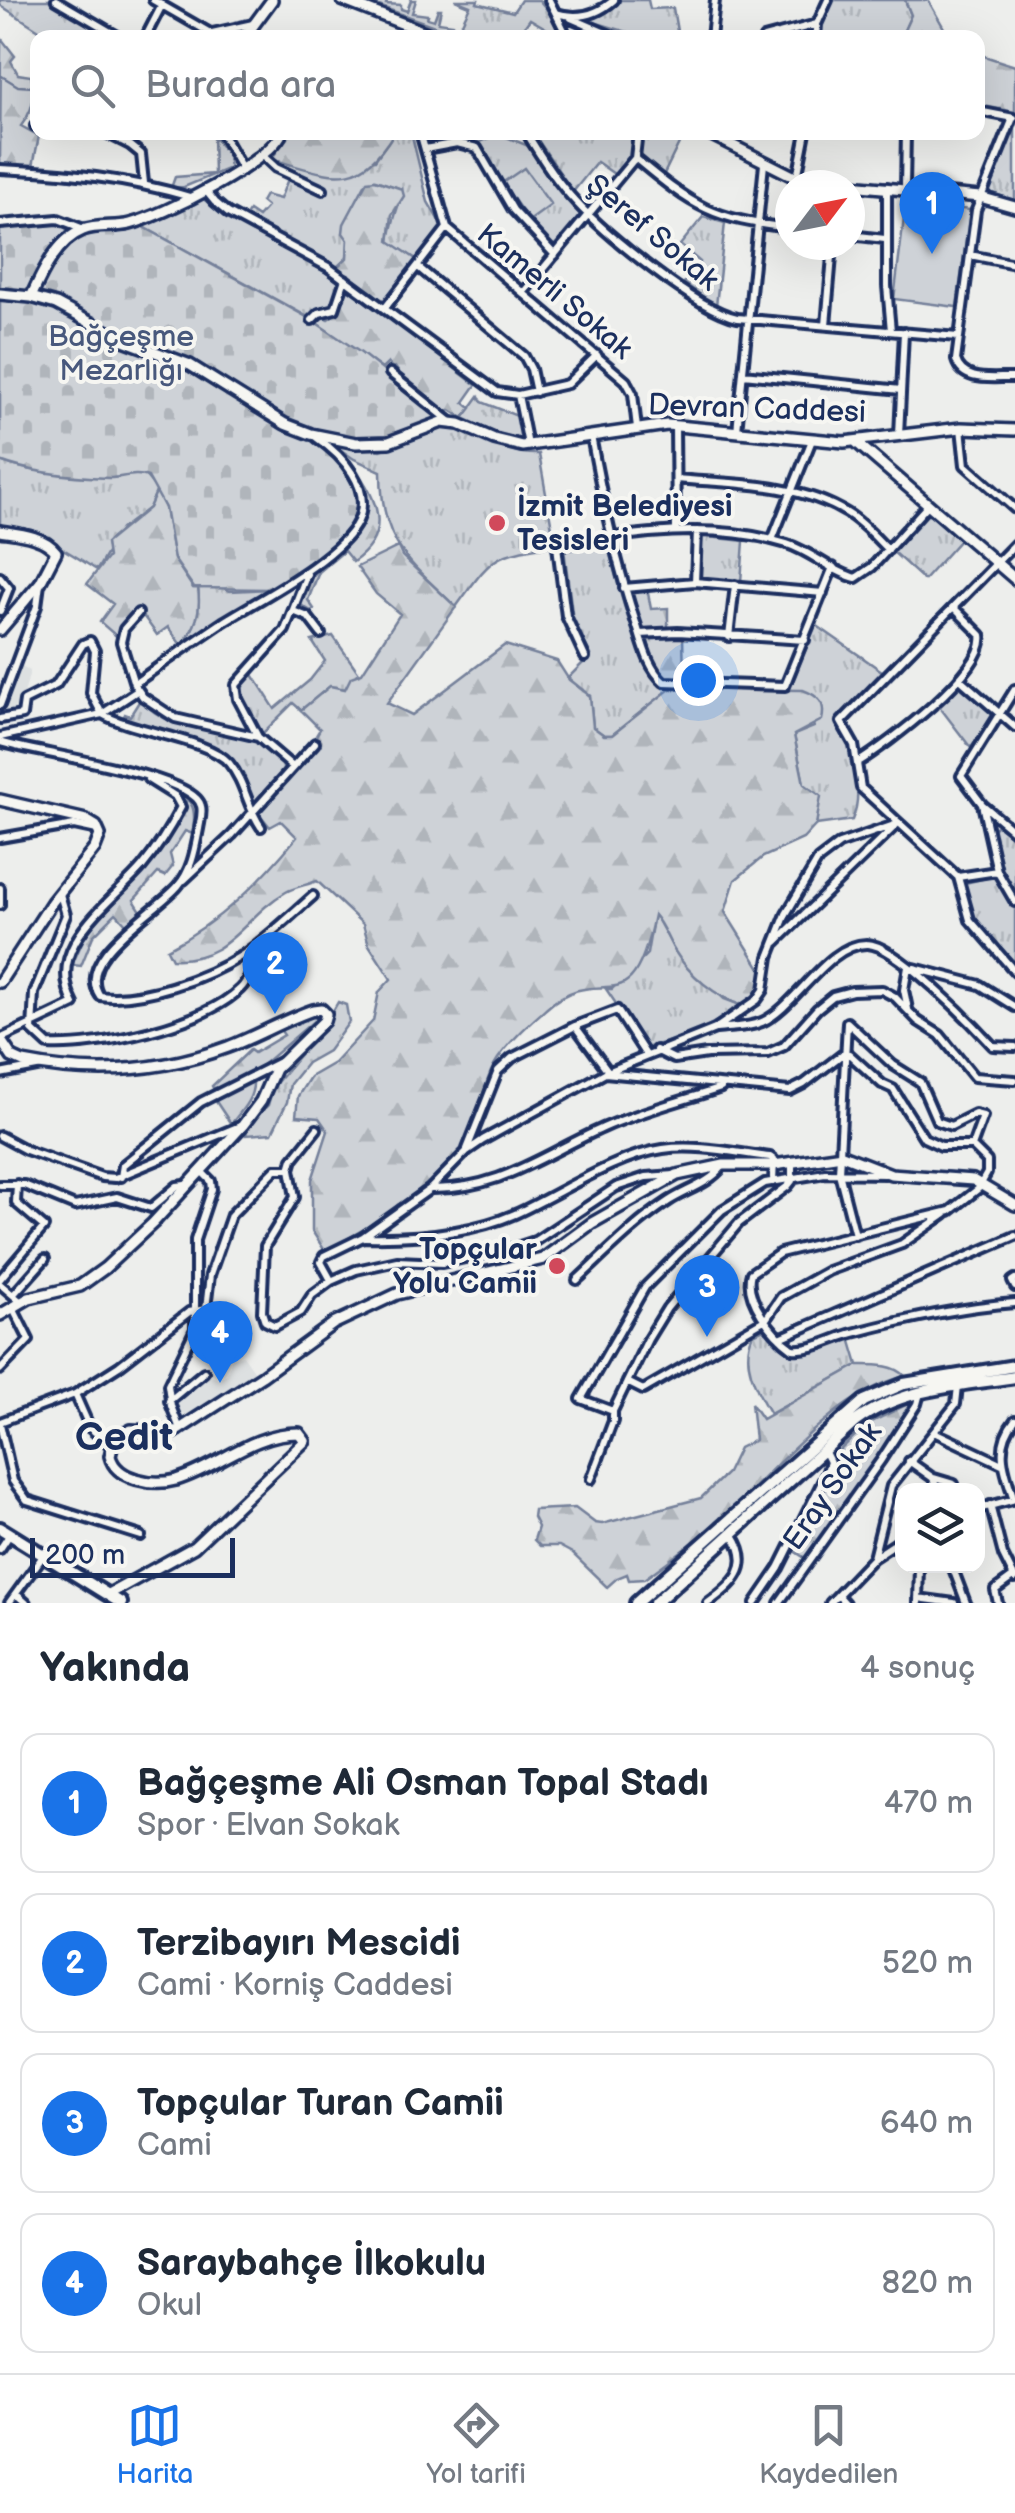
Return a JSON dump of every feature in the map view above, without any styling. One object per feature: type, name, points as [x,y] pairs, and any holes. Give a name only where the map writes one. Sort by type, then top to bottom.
[{"type":"main road","points":[[249,30],[272,0]]},
{"type":"main road","points":[[342,0],[419,30]]},
{"type":"main road","points":[[31,297],[48,264],[84,229],[130,224],[191,198],[242,169],[279,140]]},
{"type":"main road","points":[[720,140],[779,170]]},
{"type":"main road","points":[[865,187],[905,188],[1015,206]]},
{"type":"main road","points":[[0,294],[56,304],[121,339],[190,366],[269,416],[312,434],[380,444],[436,423],[451,422]]},
{"type":"main road","name":"Devran Caddesi","points":[[451,422],[503,442],[528,446],[675,425],[856,442],[961,428],[1015,430]]},
{"type":"main road","points":[[856,442],[1015,579]]},
{"type":"main road","points":[[0,531],[29,536],[53,547],[56,554],[40,583],[0,630]]},
{"type":"main road","points":[[0,800],[80,818],[99,830],[100,839],[0,982]]},
{"type":"main road","points":[[0,1039],[18,1060],[97,1073],[158,1065],[227,1047],[313,1010],[324,1011],[324,1021],[271,1075],[261,1101],[243,1125],[153,1223],[87,1282],[16,1300],[0,1316]]},
{"type":"main road","points":[[5,1531],[112,1599],[194,1547],[305,1441],[298,1433],[270,1436],[170,1481],[124,1476],[111,1461],[110,1446],[124,1432],[168,1434],[180,1429],[332,1324],[397,1294],[543,1259],[592,1222],[676,1176],[724,1166],[774,1165],[842,1156],[890,1174],[966,1179],[1015,1206]]},
{"type":"main road","points":[[636,1603],[864,1401],[904,1384],[1015,1366]]},
{"type":"main road","points":[[655,1603],[874,1409],[920,1393],[1015,1376]]},
{"type":"street","points":[[56,0],[107,30]]},
{"type":"street","points":[[153,0],[205,30]]},
{"type":"street","points":[[548,0],[564,30]]},
{"type":"street","points":[[570,18],[594,14],[614,0]]},
{"type":"street","points":[[712,30],[715,0]]},
{"type":"street","points":[[817,30],[828,0]]},
{"type":"street","points":[[149,30],[162,6]]},
{"type":"street","points":[[556,13],[598,30]]},
{"type":"street","points":[[234,30],[254,23]]},
{"type":"street","points":[[794,30],[817,24]]},
{"type":"street","points":[[985,112],[1014,118],[980,198],[957,365],[964,374],[1015,378]]},
{"type":"street","points":[[121,140],[140,154],[144,183]]},
{"type":"street","points":[[226,140],[242,169]]},
{"type":"street","name":"Kamerli Sokak","points":[[422,140],[447,228],[597,355],[632,390],[637,428]]},
{"type":"street","name":"Şeref Sokak","points":[[532,140],[589,215],[702,305],[720,314],[958,337]]},
{"type":"street","points":[[522,293],[635,158],[637,140]]},
{"type":"street","points":[[799,170],[805,140]]},
{"type":"street","points":[[905,188],[906,140]]},
{"type":"street","points":[[424,149],[457,143],[477,148],[513,210],[555,255]]},
{"type":"street","points":[[262,155],[276,168],[323,190]]},
{"type":"street","points":[[635,158],[699,207],[729,219],[775,226]]},
{"type":"street","points":[[737,431],[764,164]]},
{"type":"street","points":[[0,169],[72,172],[144,183],[191,198]]},
{"type":"street","points":[[886,188],[885,240],[892,331]]},
{"type":"street","points":[[206,190],[220,207],[345,279],[490,390],[518,395],[567,384],[597,355]]},
{"type":"street","points":[[0,224],[58,219],[84,229]]},
{"type":"street","points":[[385,308],[447,228]]},
{"type":"street","points":[[865,237],[885,240]]},
{"type":"street","points":[[970,256],[1015,264]]},
{"type":"street","points":[[826,325],[832,260]]},
{"type":"street","points":[[418,268],[524,356],[536,392]]},
{"type":"street","points":[[312,320],[334,308],[345,279]]},
{"type":"street","points":[[898,435],[904,332]]},
{"type":"street","points":[[390,372],[451,422]]},
{"type":"street","points":[[742,374],[900,390]]},
{"type":"street","points":[[518,395],[528,446]]},
{"type":"street","points":[[675,425],[676,531]]},
{"type":"street","points":[[961,428],[965,465],[1015,509]]},
{"type":"street","points":[[0,740],[102,714],[204,634],[310,568],[354,528],[362,504],[360,492],[346,464],[312,434]]},
{"type":"street","points":[[592,436],[610,537],[624,588],[658,678],[670,685],[786,686],[833,567]]},
{"type":"street","points":[[772,540],[812,440]]},
{"type":"street","points":[[676,479],[792,492],[846,512],[888,550]]},
{"type":"street","points":[[585,657],[566,616],[558,546],[610,537],[697,531],[772,540],[808,552],[856,578],[888,550],[929,504]]},
{"type":"street","points":[[695,582],[697,531]]},
{"type":"street","points":[[1015,544],[841,722],[853,740],[860,788],[958,877],[970,920],[1015,972]]},
{"type":"street","points":[[293,767],[258,737],[238,699],[236,685],[281,636],[310,568]]},
{"type":"street","points":[[0,577],[8,584],[0,611]]},
{"type":"street","points":[[624,588],[695,582],[823,593]]},
{"type":"street","points":[[0,706],[39,601],[40,583]]},
{"type":"street","points":[[729,637],[735,585]]},
{"type":"street","points":[[858,763],[960,679],[980,652],[982,639],[975,626],[955,608]]},
{"type":"street","points":[[293,611],[308,617],[321,634]]},
{"type":"street","points":[[138,613],[124,630],[121,642],[136,687],[156,708],[174,718],[258,737]]},
{"type":"street","points":[[640,634],[678,632],[805,640]]},
{"type":"street","points":[[0,719],[22,715],[24,701],[56,685],[88,641],[92,642],[95,651],[90,693],[102,714],[223,757],[242,782],[251,813],[261,827]]},
{"type":"street","points":[[960,679],[1015,726]]},
{"type":"street","points":[[1015,689],[961,776],[982,804],[1015,832]]},
{"type":"street","points":[[0,740],[134,771],[188,790],[201,803],[194,856],[180,884]]},
{"type":"street","points":[[313,896],[256,945],[225,964],[166,988],[100,996],[94,980],[103,955],[251,813],[315,743]]},
{"type":"street","points":[[0,1039],[74,1004],[66,985],[66,970],[85,923],[144,865],[180,810],[176,796],[134,771]]},
{"type":"street","points":[[982,804],[996,871],[1015,902]]},
{"type":"street","points":[[714,1029],[760,996],[773,944],[794,898],[827,851],[897,824]]},
{"type":"street","points":[[773,944],[897,824]]},
{"type":"street","points":[[0,838],[32,835],[68,825],[99,830]]},
{"type":"street","points":[[958,877],[996,871]]},
{"type":"street","points":[[0,888],[0,905]]},
{"type":"street","points":[[60,893],[66,915],[34,993],[32,1030],[44,1044],[87,1045],[210,1009],[240,990],[256,945]]},
{"type":"street","points":[[331,1281],[321,1259],[363,1237],[430,1190],[467,1151],[606,1072],[656,1050],[714,1029],[763,1021],[832,960],[856,946],[875,946],[908,966],[968,1016],[993,1046],[1015,1048]]},
{"type":"street","points":[[908,966],[980,985],[1015,1007]]},
{"type":"street","points":[[908,966],[904,990],[908,1013]]},
{"type":"street","points":[[656,1050],[674,1059],[768,1053],[794,1038],[825,1000],[852,991],[884,990],[940,1036],[974,1077],[1015,1080]]},
{"type":"street","points":[[467,1151],[498,1071],[512,1058],[617,1010],[646,1055]]},
{"type":"street","points":[[855,1235],[839,1172],[847,1022],[893,1065],[920,1082],[936,1122],[952,1126],[975,1114],[983,1116],[972,1146]]},
{"type":"street","points":[[575,1026],[606,1072],[728,1086],[794,1090],[844,1053]]},
{"type":"street","points":[[627,1382],[643,1390],[766,1319],[781,1297],[828,1272],[902,1244],[981,1185],[987,1161],[972,1146],[941,1146],[924,1138],[894,1089],[876,1079],[859,1060],[844,1053]]},
{"type":"street","points":[[122,1177],[126,1163],[201,1102],[282,1061]]},
{"type":"street","points":[[0,1074],[43,1065]]},
{"type":"street","points":[[430,1190],[466,1188],[502,1178],[618,1121],[728,1086]]},
{"type":"street","points":[[0,1136],[26,1150],[102,1177],[122,1177],[243,1125]]},
{"type":"street","points":[[317,1128],[291,1162],[296,1197],[265,1246],[262,1317],[270,1324],[282,1324],[300,1312],[312,1295],[331,1281],[382,1263],[442,1263],[527,1244],[616,1187],[646,1177],[676,1176]]},
{"type":"street","points":[[363,1237],[407,1237],[485,1224],[527,1208],[588,1176],[661,1149],[702,1149],[770,1157],[774,1165],[773,1182]]},
{"type":"street","points":[[592,1480],[614,1421],[613,1412],[668,1308],[739,1222],[784,1191],[792,1180],[792,1163]]},
{"type":"street","points":[[577,1280],[633,1228],[671,1200],[704,1184],[724,1166]]},
{"type":"street","points":[[180,1429],[169,1401],[170,1378],[194,1335],[194,1240],[212,1189],[208,1177],[199,1169]]},
{"type":"street","points":[[142,1536],[26,1500],[13,1481],[0,1423],[75,1394],[194,1309],[206,1309],[208,1280],[234,1210],[269,1172],[290,1169]]},
{"type":"street","points":[[613,1412],[581,1399],[645,1288],[722,1210],[748,1192],[773,1182],[839,1172],[890,1174]]},
{"type":"street","points":[[0,1370],[29,1340],[16,1300],[0,1282],[44,1227],[16,1203],[17,1184]]},
{"type":"street","points":[[0,1186],[17,1184],[76,1206],[117,1197],[151,1208],[177,1186],[185,1186]]},
{"type":"street","points":[[950,1211],[780,1253],[749,1276],[750,1290],[780,1338],[792,1349],[803,1350],[905,1320],[972,1306],[1015,1304]]},
{"type":"street","points":[[780,1338],[1015,1236]]},
{"type":"street","points":[[16,1300],[44,1260]]},
{"type":"street","points":[[1015,1279],[1015,1286]]},
{"type":"street","points":[[169,1401],[204,1372]]},
{"type":"street","points":[[873,1558],[888,1494],[909,1461],[956,1404],[958,1386]]},
{"type":"street","name":"Eray Sokak","points":[[779,1603],[881,1460],[920,1393]]},
{"type":"street","points":[[75,1394],[90,1428],[110,1446]]},
{"type":"street","points":[[985,1507],[1014,1499],[1002,1464],[1002,1441],[1015,1420]]},
{"type":"street","points":[[934,1432],[1002,1464]]},
{"type":"street","points":[[754,1603],[780,1568],[827,1470],[830,1462],[824,1450]]},
{"type":"street","points":[[909,1461],[933,1478],[950,1483]]},
{"type":"street","points":[[933,1478],[935,1483]]},
{"type":"street","points":[[990,1505],[1014,1578],[995,1590],[998,1603]]},
{"type":"street","points":[[0,1548],[5,1531]]},
{"type":"street","points":[[708,1603],[732,1584],[742,1570],[742,1556],[733,1535]]},
{"type":"street","points":[[830,1603],[873,1558],[895,1543]]},
{"type":"street","points":[[8,1603],[43,1556]]},
{"type":"street","points":[[919,1573],[918,1600],[954,1603]]},
{"type":"street","points":[[955,1573],[966,1603]]},
{"type":"street","points":[[16,1594],[26,1603]]},
{"type":"street","points":[[838,1595],[845,1603]]},
{"type":"shaded area","points":[[22,666],[30,671],[19,714],[0,717],[15,671]]},
{"type":"shaded area","points":[[243,1355],[257,1375],[192,1415],[181,1413],[175,1399],[205,1374],[218,1379],[227,1374],[232,1358]]},
{"type":"green space","points":[[0,0],[50,0],[103,30],[39,30],[0,5]]},
{"type":"green space","points":[[362,0],[387,0],[386,4],[401,5],[407,11],[411,0],[416,0],[412,13],[434,20],[441,9],[438,22],[459,29],[470,6],[455,0],[478,0],[477,3],[513,12],[521,0],[539,0],[558,30],[549,30],[530,19],[522,30],[446,30]]},
{"type":"green space","points":[[620,0],[648,0],[650,9],[673,8],[677,30],[621,30],[587,20]]},
{"type":"green space","points":[[832,0],[905,0],[911,15],[904,30],[820,30]]},
{"type":"green space","points":[[905,0],[928,0],[945,30],[904,30],[911,15]]},
{"type":"green space","points":[[1,38],[15,56],[11,61],[18,74],[30,76],[30,110],[21,126],[30,131],[30,140],[38,140],[33,166],[0,164]]},
{"type":"green space","points":[[985,56],[1015,66],[1015,112],[985,106]]},
{"type":"green space","points":[[1015,125],[1015,201],[987,191]]},
{"type":"green space","points":[[213,140],[217,140],[228,156],[230,168],[184,187],[171,188],[175,177],[214,174]]},
{"type":"green space","points":[[286,140],[389,140],[368,165],[355,172],[327,174],[271,159]]},
{"type":"green space","points":[[389,140],[413,140],[428,202],[442,226],[419,261],[389,242],[402,189],[375,180],[348,240],[347,258],[337,267],[245,217],[249,211],[258,217],[267,207],[261,202],[265,195],[280,199],[288,179],[322,193],[324,186],[271,159],[310,169],[375,160]]},
{"type":"green space","points":[[514,140],[531,147],[581,214],[553,247],[520,211],[480,142]]},
{"type":"green space","points":[[538,140],[634,140],[630,156],[617,176],[597,162],[573,192]]},
{"type":"green space","points":[[640,140],[681,140],[663,176],[639,158]]},
{"type":"green space","points":[[524,168],[551,205],[529,221],[502,183]]},
{"type":"green space","points":[[367,181],[402,189],[404,196],[392,215],[389,241],[419,261],[384,301],[337,267],[347,258],[344,224]]},
{"type":"green space","points":[[202,198],[341,281],[333,304],[308,317],[142,226]]},
{"type":"green space","points":[[906,202],[970,210],[957,307],[894,299]]},
{"type":"green space","points":[[703,217],[725,223],[716,306],[684,283],[700,262],[680,245]]},
{"type":"green space","name":"Bağçeşme Mezarlığı","points":[[60,223],[84,235],[142,226],[312,320],[438,414],[425,425],[395,437],[362,439],[313,434],[335,453],[358,495],[358,513],[349,530],[294,577],[271,589],[194,588],[174,559],[165,508],[148,477],[68,475],[0,461],[0,228]]},
{"type":"green space","points":[[349,287],[476,385],[464,402],[471,408],[463,418],[447,412],[403,379],[395,367],[388,363],[382,369],[315,322],[337,313]]},
{"type":"green space","points":[[479,396],[482,402],[517,416],[521,439],[507,438],[463,418]]},
{"type":"green space","points":[[446,426],[502,448],[539,454],[555,545],[495,560],[456,607],[400,549],[386,516],[381,471],[328,441],[381,450]]},
{"type":"green space","points":[[0,461],[53,473],[144,474],[157,490],[149,508],[121,529],[97,570],[39,537],[0,525]]},
{"type":"green space","points":[[358,473],[376,509],[376,531],[372,542],[353,562],[344,551],[319,572],[308,600],[314,609],[311,611],[299,604],[309,580],[363,521],[367,502]]},
{"type":"green space","points":[[157,490],[165,508],[174,559],[193,588],[198,588],[197,619],[181,645],[168,627],[157,635],[139,610],[115,635],[100,622],[113,604],[87,584],[108,557],[106,543],[149,508]]},
{"type":"green space","points":[[929,513],[960,540],[924,580],[893,552]]},
{"type":"green space","points":[[700,536],[744,541],[741,582],[699,578]]},
{"type":"green space","points":[[607,542],[639,646],[648,666],[670,689],[612,735],[604,735],[593,727],[590,696],[568,678],[591,655],[573,621],[564,549]]},
{"type":"green space","points":[[398,547],[402,556],[456,607],[387,703],[412,715],[505,645],[557,661],[569,680],[590,696],[593,727],[604,735],[612,735],[670,689],[803,690],[817,698],[823,709],[822,720],[794,735],[804,784],[821,796],[816,825],[803,839],[763,857],[735,880],[725,912],[762,971],[760,987],[752,999],[743,1006],[704,984],[680,959],[654,915],[645,951],[625,983],[566,994],[505,1049],[490,1074],[470,1135],[455,1159],[402,1204],[325,1251],[312,1231],[312,1180],[328,1131],[319,1118],[296,1116],[298,1096],[310,1077],[334,1063],[373,1021],[379,992],[391,979],[369,945],[363,924],[317,881],[271,902],[235,936],[209,953],[172,959],[167,949],[238,900],[297,837],[281,821],[270,827],[258,812],[318,747],[314,739],[320,729],[301,710],[330,686],[345,689],[351,677],[362,673],[400,614],[376,594],[357,567]]},
{"type":"green space","points":[[222,587],[230,591],[271,589],[181,645],[196,619],[198,588]]},
{"type":"green space","points":[[647,588],[651,609],[668,608],[668,627],[642,630],[629,591]]},
{"type":"green space","points":[[816,625],[886,674],[836,720],[855,769],[857,796],[852,820],[816,825],[820,796],[804,784],[794,735],[814,727],[789,690]]},
{"type":"green space","points":[[683,635],[684,678],[664,678],[655,666],[646,636]]},
{"type":"green space","points":[[333,636],[359,673],[345,689],[330,686],[301,710],[293,703],[261,735],[244,704],[245,682],[252,673],[275,709],[310,680],[325,661],[312,641]]},
{"type":"green space","points":[[961,684],[994,713],[971,748],[938,705]]},
{"type":"green space","points":[[140,700],[167,719],[236,735],[268,748],[279,757],[283,768],[280,777],[255,804],[240,772],[223,752],[122,721]]},
{"type":"green space","points":[[173,788],[192,807],[193,834],[185,831],[170,854],[173,866],[165,876],[158,873],[134,900],[141,911],[127,925],[116,913],[93,936],[81,966],[72,965],[91,922],[156,856],[185,808],[186,802]]},
{"type":"green space","points":[[997,825],[1015,838],[1015,895],[994,848],[991,831]]},
{"type":"green space","points":[[995,876],[1015,907],[1015,962],[981,926],[966,895],[965,883]]},
{"type":"green space","points":[[654,913],[675,951],[724,999],[743,1006],[692,1035],[646,1048],[606,989],[612,989],[647,954]]},
{"type":"green space","points":[[338,1002],[346,1005],[349,1022],[328,1051],[307,1063],[290,1084],[287,1102],[272,1133],[246,1135],[248,1125],[268,1105],[273,1087],[326,1023]]},
{"type":"green space","points":[[310,1014],[316,1019],[259,1068],[224,1087],[213,1088],[250,1050],[254,1053],[284,1035],[277,1025]]},
{"type":"green space","points":[[245,1081],[253,1081],[252,1093],[231,1124],[215,1100]]},
{"type":"green space","points":[[764,1329],[798,1355],[850,1338],[858,1365],[770,1414],[755,1385],[748,1354],[753,1334]]},
{"type":"green space","points":[[858,1365],[890,1367],[905,1376],[878,1386],[828,1418],[708,1530],[644,1579],[629,1580],[627,1574],[607,1587],[572,1553],[559,1546],[540,1546],[534,1540],[538,1527],[534,1510],[575,1508],[602,1524],[701,1498],[727,1473],[739,1448],[755,1440],[751,1403],[762,1419]]},
{"type":"green space","points":[[912,1402],[914,1406],[805,1558],[791,1549],[826,1484],[838,1452],[866,1425]]},
{"type":"waterway","points":[[0,75],[18,86],[30,87]]},
{"type":"place","name":"Bağçeşme Ali Osman Topal Stadı","points":[[932,254]]},
{"type":"place","name":"İzmit Belediyesi Tesisleri","points":[[497,523]]},
{"type":"place","name":"Terzibayırı Mescidi","points":[[275,1014]]},
{"type":"place","name":"Topçular Yolu Camii","points":[[557,1266]]},
{"type":"place","name":"Topçular Turan Camii","points":[[707,1337]]},
{"type":"place","name":"Saraybahçe İlkokulu","points":[[220,1383]]},
{"type":"district","name":"Cedit","points":[[124,1436]]}]
